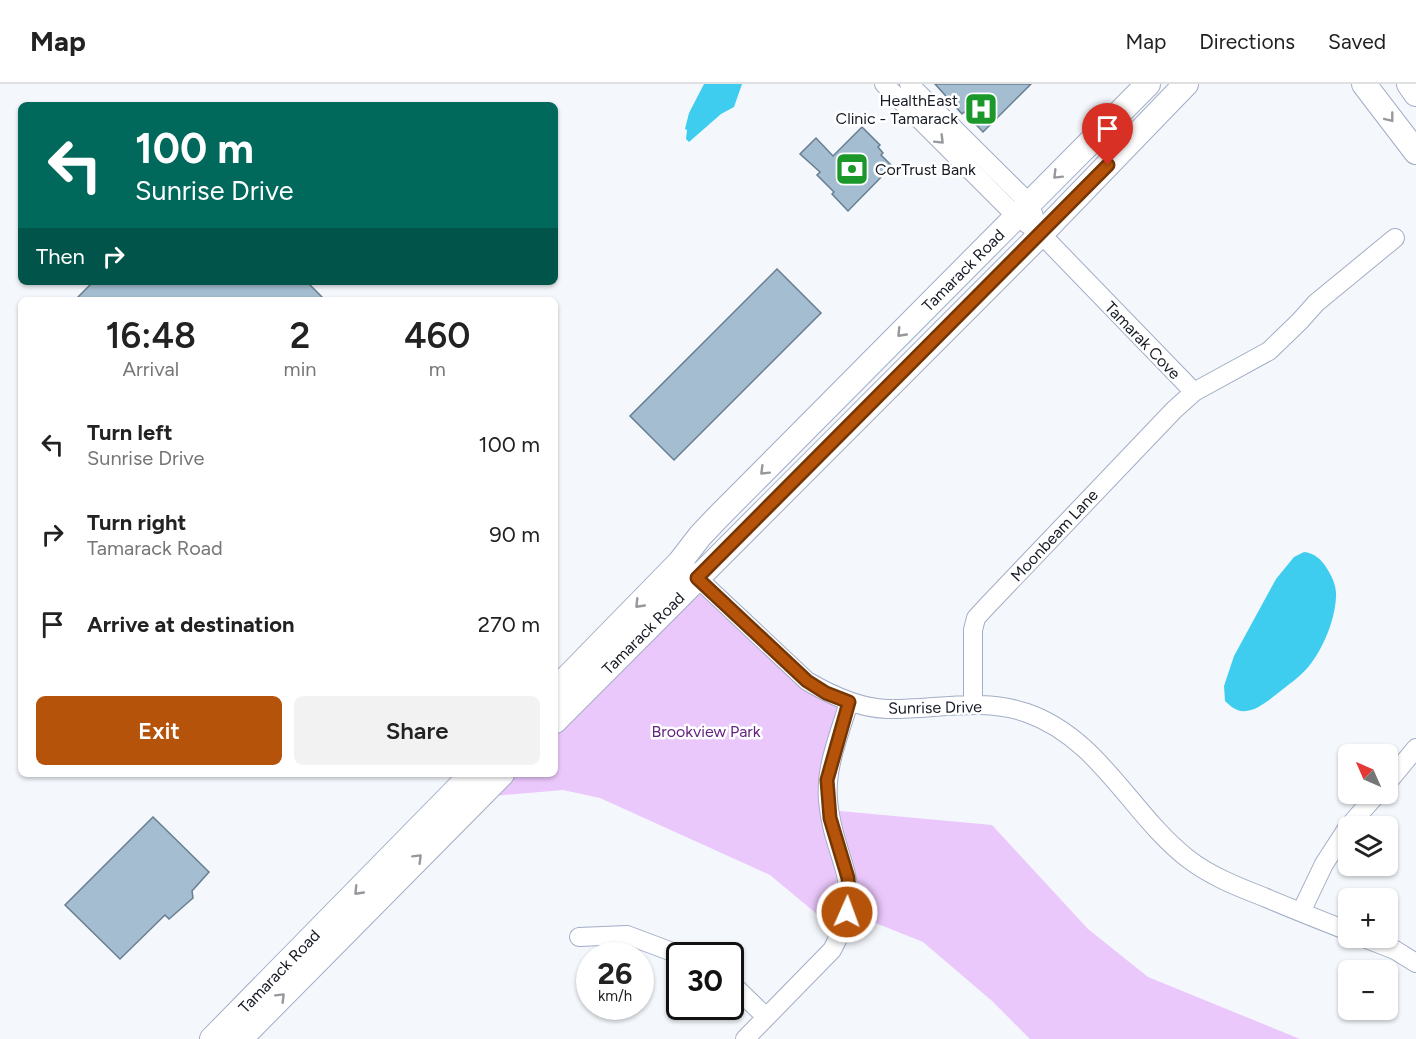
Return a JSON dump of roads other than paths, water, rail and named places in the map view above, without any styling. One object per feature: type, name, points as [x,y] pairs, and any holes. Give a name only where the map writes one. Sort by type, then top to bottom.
[{"type":"street","points":[[884,84],[1022,210]]},
{"type":"street","points":[[909,84],[1022,210]]},
{"type":"street","name":"Tamarack Road","points":[[558,718],[689,570],[712,524],[1148,84]]},
{"type":"street","name":"Tamarack Road","points":[[558,687],[689,570],[1041,234],[1186,84]]},
{"type":"street","points":[[1364,84],[1416,152]]},
{"type":"street","points":[[1408,84],[1416,94]]},
{"type":"street","name":"Tamarak Cove","points":[[1022,210],[1041,234],[1194,392],[1269,351],[1316,303],[1395,238]]},
{"type":"street","name":"Moonbeam Lane","points":[[973,704],[973,630],[976,618],[1119,466],[1194,392]]},
{"type":"street","name":"Sunrise Drive","points":[[689,570],[807,681],[826,693],[849,702],[887,709],[973,704],[1000,706],[1027,713],[1066,733],[1088,750],[1123,792],[1187,858],[1227,882],[1338,927]]},
{"type":"street","points":[[744,1039],[832,950],[841,934],[847,912],[848,878],[830,818],[827,780],[849,702]]},
{"type":"street","points":[[1398,770],[1416,748]]},
{"type":"street","name":"Tamarack Road","points":[[213,1039],[469,777]]},
{"type":"street","name":"Tamarack Road","points":[[240,1039],[499,777]]},
{"type":"street","points":[[1358,816],[1369,804]]},
{"type":"street","points":[[1301,912],[1324,864],[1338,843]]},
{"type":"street","points":[[579,937],[627,935],[666,950]]},
{"type":"street","points":[[1390,948],[1416,963]]},
{"type":"street","points":[[744,996],[766,1017]]},
{"type":"water","points":[[704,84],[742,84],[734,107],[721,114],[689,142],[686,139],[687,130],[685,129],[689,113]]},
{"type":"water","points":[[1304,552],[1322,561],[1335,585],[1335,606],[1327,634],[1314,659],[1294,681],[1256,708],[1246,711],[1237,710],[1225,701],[1224,686],[1234,656],[1276,579],[1294,557]]},
{"type":"place","name":"HealthEast Clinic - Tamarack","points":[[981,109]]},
{"type":"place","name":"CorTrust Bank","points":[[852,169]]},
{"type":"park label","name":"Brookview Park","points":[[706,731]]}]
